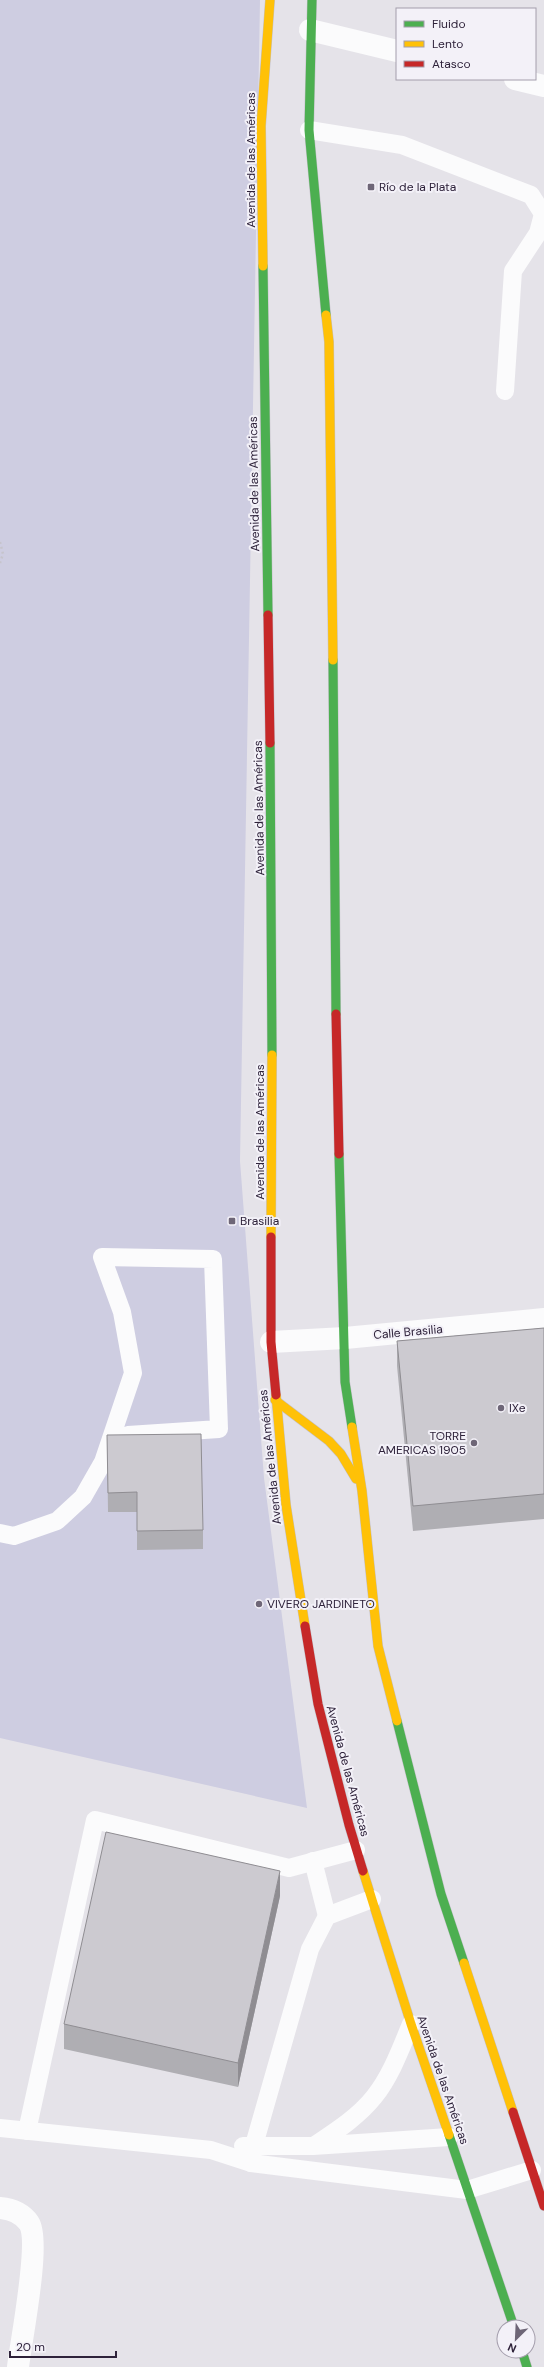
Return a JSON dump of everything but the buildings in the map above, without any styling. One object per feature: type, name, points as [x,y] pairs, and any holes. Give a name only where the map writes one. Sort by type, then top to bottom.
[{"type":"main road","name":"Avenida de las Américas","points":[[270,0],[261,126],[272,907],[271,1342],[275,1400],[286,1505],[318,1704],[356,1850],[411,2024],[511,2319]]},
{"type":"main road","points":[[312,0],[310,30],[309,130],[329,342],[337,1067],[345,1382],[362,1491],[380,1654],[441,1894],[544,2206]]},
{"type":"main road","points":[[310,30],[322,6]]},
{"type":"main road","points":[[275,1400],[294,1418],[328,1440],[343,1456],[362,1491]]},
{"type":"street","points":[[310,30],[396,51]]},
{"type":"street","points":[[519,80],[544,86]]},
{"type":"street","name":"Calle Brasilia","points":[[271,1342],[345,1338],[544,1319]]},
{"type":"street","points":[[0,2208],[13,2210],[29,2224],[34,2246],[18,2367]]},
{"type":"lane","points":[[309,130],[402,145],[531,195],[543,214],[538,233],[513,271],[505,391]]},
{"type":"lane","points":[[0,1533],[14,1536],[57,1521],[83,1497],[104,1462],[133,1373],[122,1312],[102,1257],[213,1259],[219,1429],[128,1435]]},
{"type":"lane","points":[[27,2131],[95,1820],[289,1868],[356,1850]]},
{"type":"lane","points":[[251,2163],[254,2145],[310,1949],[327,1916],[313,1861]]},
{"type":"lane","points":[[327,1916],[372,1899]]},
{"type":"lane","points":[[313,2146],[349,2122],[374,2097],[397,2059],[411,2024]]},
{"type":"lane","points":[[0,2128],[211,2150],[251,2163],[467,2190],[532,2170]]},
{"type":"lane","points":[[211,2150],[254,2145],[313,2146],[450,2137]]},
{"type":"path","points":[[0,542],[2,554],[0,563]]},
{"type":"shaded area","points":[[0,0],[260,0],[240,1161],[264,1478],[307,1808],[0,1738]]},
{"type":"traffic: fast","points":[[312,0],[309,130],[326,315]]},
{"type":"traffic: fast","points":[[263,266],[268,615]]},
{"type":"traffic: fast","points":[[333,660],[336,1014]]},
{"type":"traffic: fast","points":[[270,743],[272,1055]]},
{"type":"traffic: fast","points":[[339,1154],[345,1382],[352,1427]]},
{"type":"traffic: fast","points":[[397,1721],[441,1894],[464,1963]]},
{"type":"traffic: fast","points":[[449,2135],[511,2319]]},
{"type":"traffic: fast","points":[[524,2359],[527,2367]]},
{"type":"traffic: slow","points":[[263,266],[261,126],[270,0]]},
{"type":"traffic: slow","points":[[326,315],[329,342],[333,660]]},
{"type":"traffic: slow","points":[[271,1237],[272,1055]]},
{"type":"traffic: slow","points":[[276,1395],[286,1505],[305,1626]]},
{"type":"traffic: slow","points":[[275,1400],[329,1441],[341,1454],[356,1479]]},
{"type":"traffic: slow","points":[[352,1427],[362,1491],[378,1646],[397,1721]]},
{"type":"traffic: slow","points":[[363,1871],[411,2024],[449,2135]]},
{"type":"traffic: slow","points":[[464,1963],[513,2112]]},
{"type":"traffic: jam","points":[[268,615],[270,743]]},
{"type":"traffic: jam","points":[[336,1014],[339,1154]]},
{"type":"traffic: jam","points":[[271,1237],[271,1342],[276,1395]]},
{"type":"traffic: jam","points":[[305,1626],[318,1704],[349,1825],[363,1871]]},
{"type":"traffic: jam","points":[[513,2112],[544,2206]]},
{"type":"place","name":"Río de la Plata","points":[[371,187]]},
{"type":"place","name":"Brasilia","points":[[232,1221]]},
{"type":"place","name":"IXe","points":[[501,1408]]},
{"type":"place","name":"TORRE AMERICAS 1905","points":[[474,1443]]},
{"type":"place","name":"VIVERO JARDINETO","points":[[259,1604]]}]
